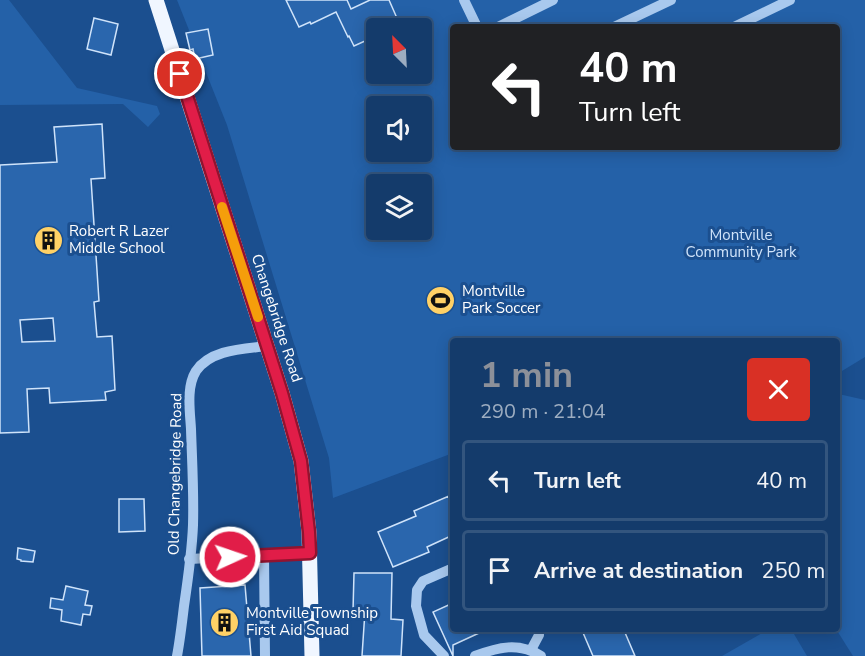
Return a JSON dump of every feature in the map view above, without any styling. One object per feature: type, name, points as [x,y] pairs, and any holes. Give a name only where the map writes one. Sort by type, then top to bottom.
[{"type":"main road","name":"Changebridge Road","points":[[156,0],[282,393],[301,461],[309,532],[312,656]]},
{"type":"street","points":[[464,0],[476,24]]},
{"type":"street","points":[[504,24],[553,0]]},
{"type":"street","points":[[620,24],[671,0]]},
{"type":"street","points":[[740,24],[790,0]]},
{"type":"street","name":"Old Changebridge Road","points":[[177,656],[193,527],[190,396],[193,378],[203,363],[220,354],[267,346]]},
{"type":"street","points":[[189,559],[310,553]]},
{"type":"street","points":[[264,555],[265,656]]},
{"type":"street","points":[[444,656],[424,635],[416,606],[417,590],[423,581],[450,569]]},
{"type":"street","points":[[531,650],[539,632]]},
{"type":"street","points":[[475,656],[509,646],[531,650],[541,656]]},
{"type":"green space","points":[[0,0],[9,0],[77,88],[157,106],[160,114],[148,127],[123,104],[0,105]]},
{"type":"green space","name":"Montville Community Park","points":[[177,0],[865,0],[865,357],[840,372],[840,338],[450,338],[450,454],[333,498],[329,458],[227,125]]},
{"type":"green space","points":[[840,395],[865,400],[865,656],[853,656],[838,632],[840,632]]},
{"type":"green space","points":[[764,632],[793,632],[807,656],[722,656]]},
{"type":"building","points":[[286,0],[347,0],[351,9],[370,0],[389,0],[397,18],[366,18],[366,41],[354,46],[336,12],[299,27]]},
{"type":"building","points":[[94,18],[118,24],[111,55],[87,49]]},
{"type":"building","points":[[208,29],[213,55],[195,59],[186,33]]},
{"type":"building","name":"Robert R Lazer Middle School","points":[[102,124],[105,178],[91,179],[99,301],[94,302],[97,337],[112,336],[115,390],[105,392],[106,400],[50,403],[49,388],[27,389],[29,432],[0,433],[0,165],[57,162],[54,127]],"holes":[[[53,318],[55,341],[22,342],[20,320]]]},
{"type":"building","points":[[449,496],[450,536],[427,547],[429,552],[393,567],[378,532],[416,516],[414,511]]},
{"type":"building","points":[[119,499],[144,499],[145,531],[119,532]]},
{"type":"building","points":[[18,548],[35,551],[33,562],[17,559]]},
{"type":"building","points":[[354,573],[392,573],[391,619],[403,620],[401,656],[362,656],[365,611],[353,611]]},
{"type":"building","name":"Montville Township First Aid Squad","points":[[245,585],[251,656],[202,656],[200,588]]},
{"type":"building","points":[[66,586],[88,591],[85,605],[92,606],[90,615],[83,614],[81,625],[61,621],[62,610],[50,608],[51,598],[63,600]]},
{"type":"building","points":[[450,604],[450,632],[481,632],[453,645],[453,656],[433,612]]},
{"type":"building","points":[[583,632],[625,632],[635,656],[593,656]]},
{"type":"slow traffic","points":[[222,207],[258,317]]},
{"type":"place","name":"Robert R Lazer Middle School","points":[[48,240]]},
{"type":"place","name":"Montville Park Soccer","points":[[441,300]]},
{"type":"place","name":"Montville Township First Aid Squad","points":[[225,622]]},
{"type":"route","points":[[180,74],[282,393],[301,461],[309,532],[310,553],[230,557]]}]
